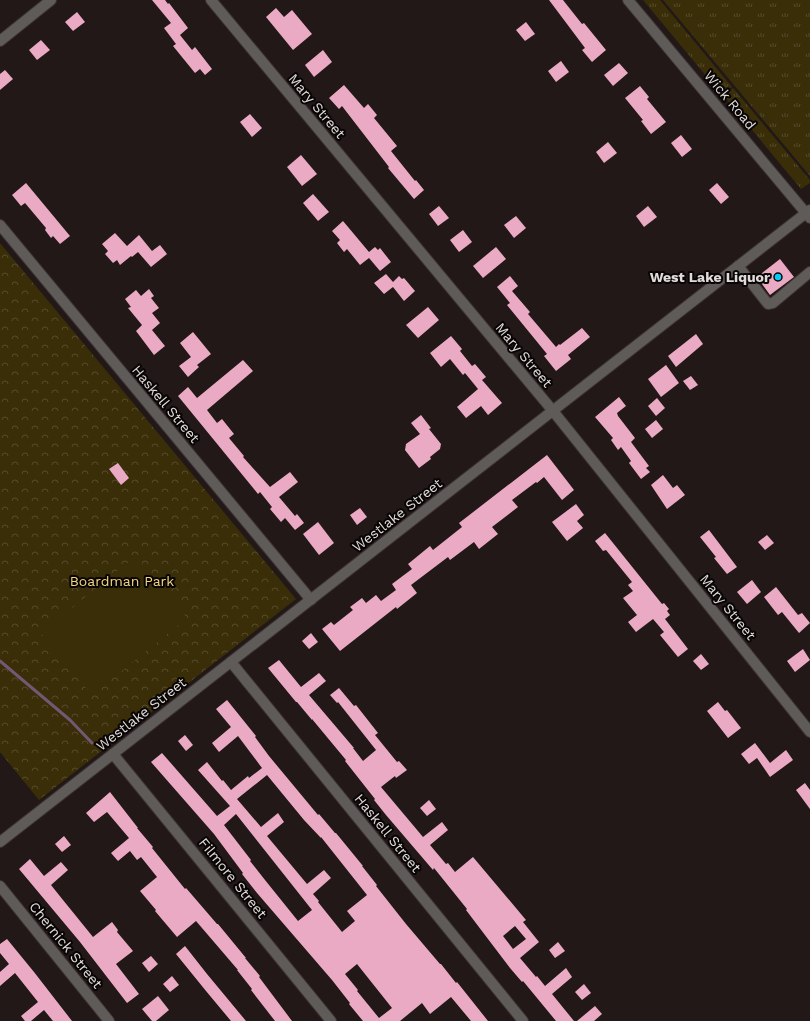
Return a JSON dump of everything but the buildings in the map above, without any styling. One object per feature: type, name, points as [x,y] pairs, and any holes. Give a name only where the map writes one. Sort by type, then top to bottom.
[{"type":"street","points":[[0,41],[51,0]]},
{"type":"street","name":"Mary Street","points":[[211,0],[553,411],[810,732]]},
{"type":"street","name":"Wick Road","points":[[628,0],[809,214]]},
{"type":"street","name":"Westlake Street","points":[[0,842],[738,266],[809,214]]},
{"type":"street","name":"Haskell Street","points":[[0,225],[311,600]]},
{"type":"street","points":[[738,266],[768,304],[773,303],[810,272]]},
{"type":"street","name":"Haskell Street","points":[[231,662],[523,1021]]},
{"type":"street","name":"Filmore Street","points":[[113,754],[331,1021]]},
{"type":"street","name":"Chernick Street","points":[[0,886],[109,1021]]},
{"type":"green space","points":[[643,0],[660,0],[732,87],[727,91],[722,85],[717,89]]},
{"type":"green space","points":[[663,0],[810,0],[810,176]]},
{"type":"green space","points":[[720,88],[726,94],[733,88],[810,180],[810,183],[801,189],[719,90]]},
{"type":"green space","name":"Boardman Park","points":[[0,243],[296,599],[39,800],[0,752]]},
{"type":"green space","points":[[136,556],[187,618],[92,695],[41,633]]},
{"type":"waterway","points":[[0,661],[70,720],[92,743]]},
{"type":"place","name":"West Lake Liquor","points":[[778,277]]}]
